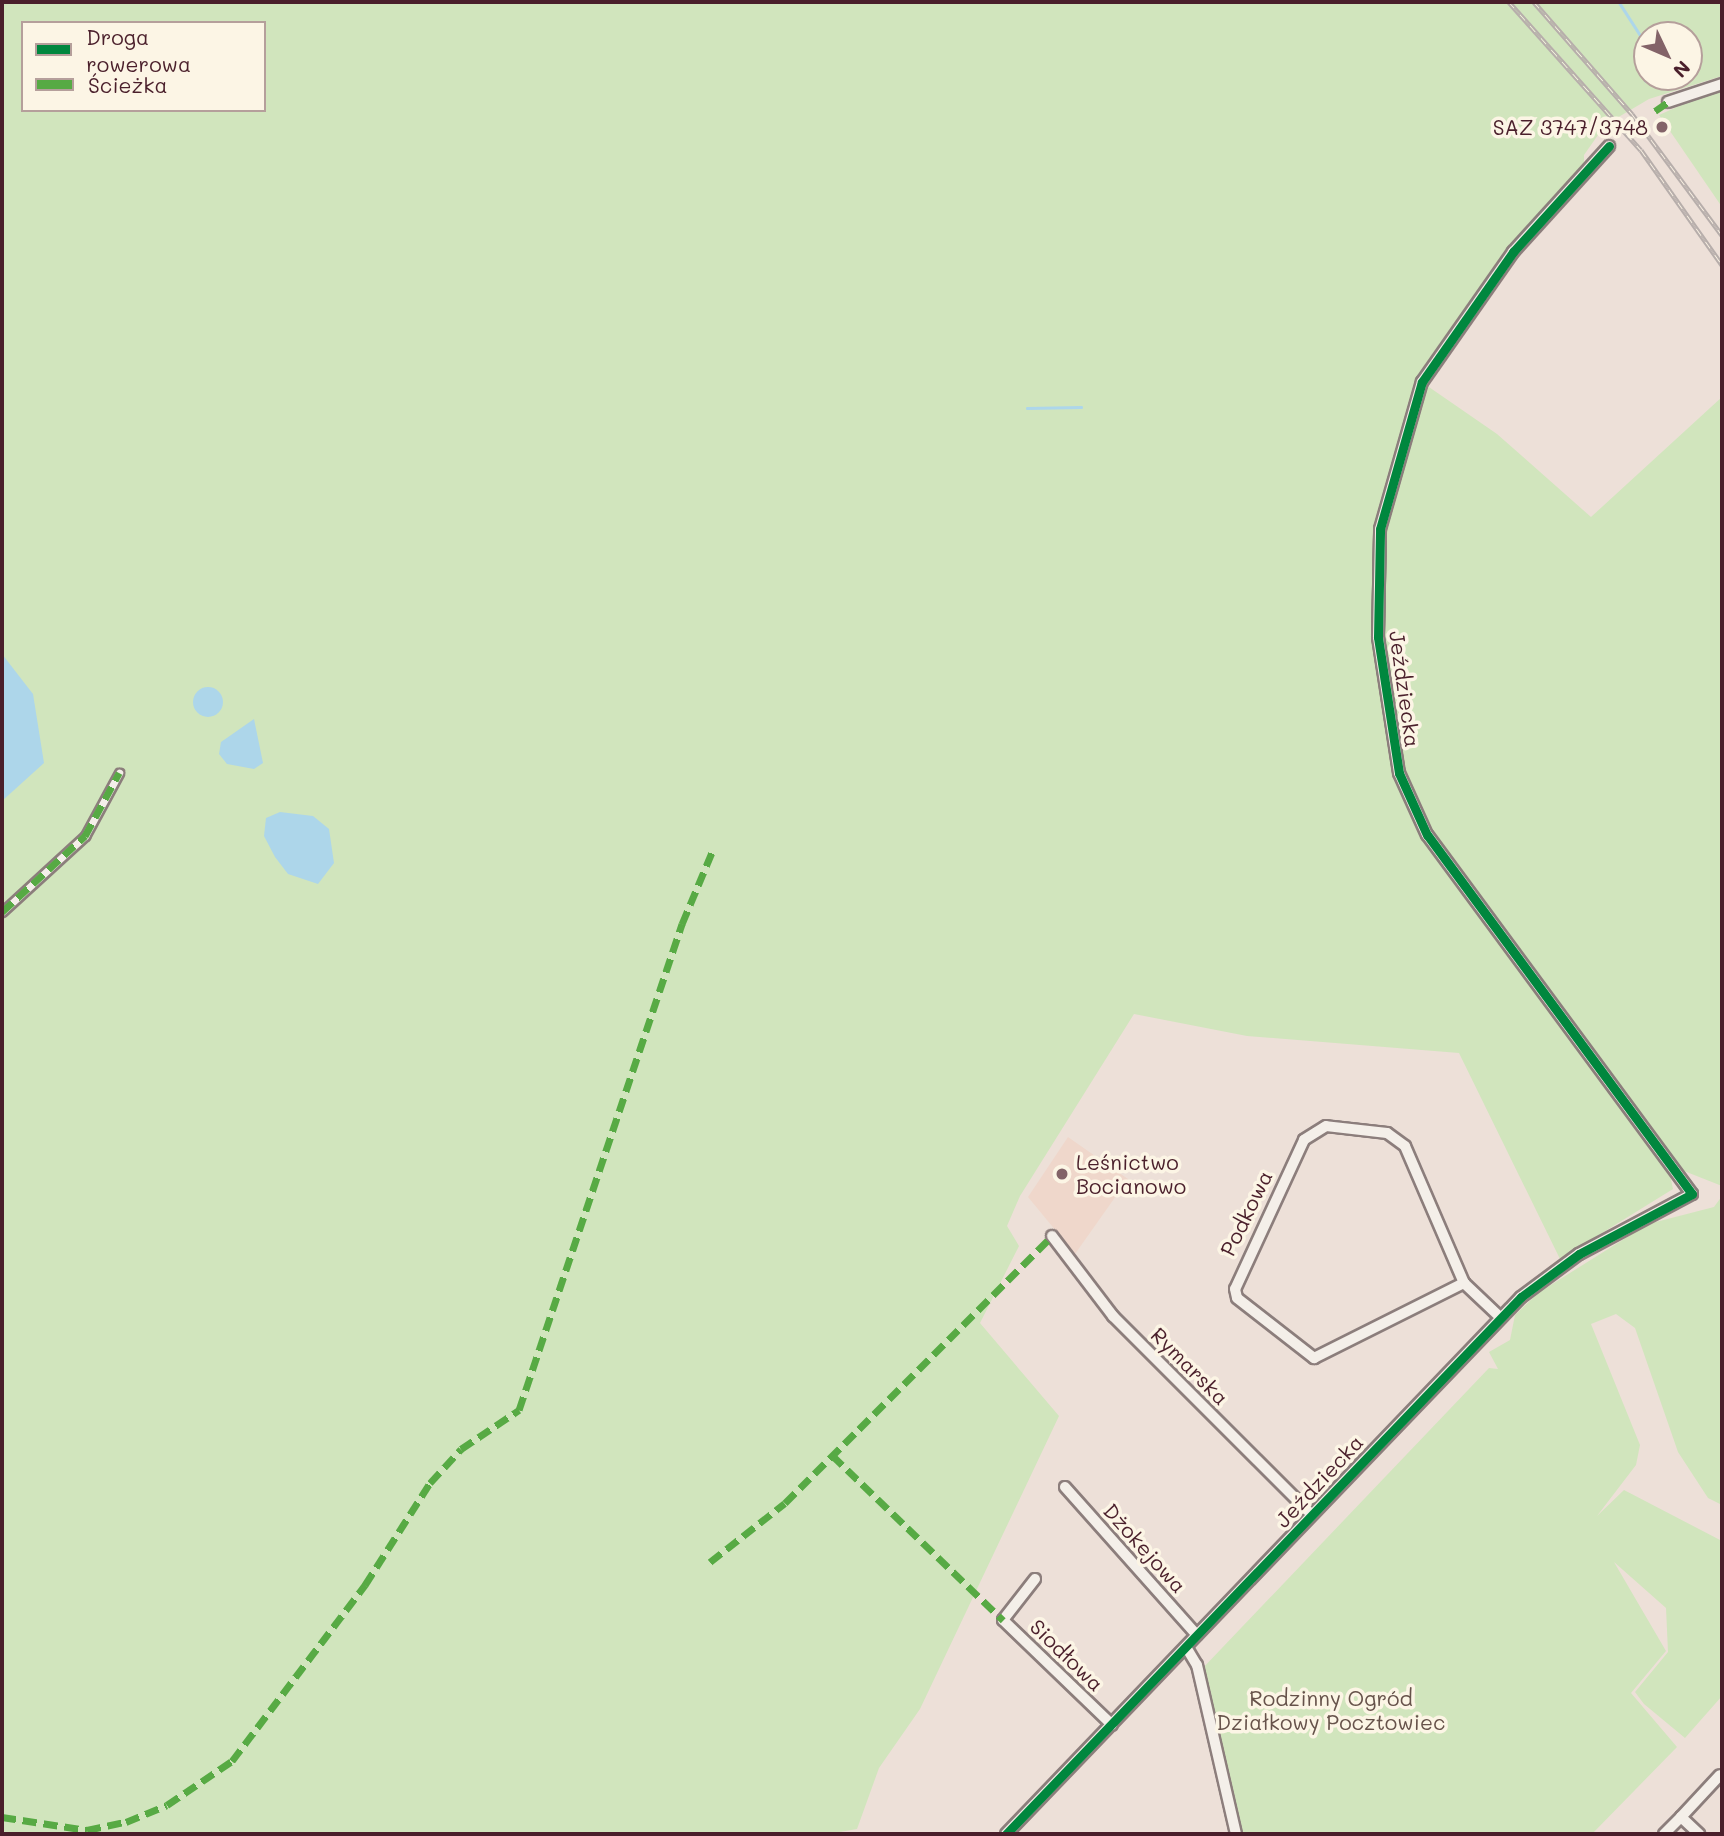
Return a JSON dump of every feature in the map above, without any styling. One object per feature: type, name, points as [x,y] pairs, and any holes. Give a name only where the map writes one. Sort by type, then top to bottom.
[{"type":"street","points":[[1668,102],[1722,84]]},
{"type":"street","name":"Jeździecka","points":[[1006,1834],[1500,1317],[1579,1254],[1692,1194],[1427,835],[1399,773],[1378,637],[1380,529],[1422,382],[1513,252],[1609,146]]},
{"type":"street","points":[[2,912],[85,836],[118,773]]},
{"type":"street","name":"Podkowa","points":[[1464,1283],[1314,1358],[1237,1298],[1235,1289],[1304,1140],[1326,1126],[1397,1137],[1464,1283],[1500,1317]]},
{"type":"street","name":"Rymarska","points":[[1052,1236],[1113,1316],[1311,1514]]},
{"type":"street","name":"Dżokejowa","points":[[1065,1487],[1197,1635]]},
{"type":"street","name":"Siodłowa","points":[[1035,1579],[1003,1620],[1112,1725]]},
{"type":"street","points":[[1186,1647],[1197,1665],[1236,1834]]},
{"type":"street","points":[[1664,1834],[1720,1775]]},
{"type":"street","points":[[1681,1817],[1699,1834]]},
{"type":"shaded area","name":"Leśnictwo Bocianowo","points":[[1068,1137],[1128,1179],[1075,1254],[1028,1197]]},
{"type":"green space","points":[[2,2],[1722,2],[1722,76],[1703,82],[1703,21],[1633,21],[1633,91],[1674,91],[1649,99],[1605,125],[1584,155],[1584,179],[1508,264],[1426,385],[1497,434],[1591,517],[1722,397],[1722,1186],[1684,1171],[1670,1175],[1673,1189],[1560,1259],[1459,1053],[1247,1036],[1134,1014],[1020,1196],[1007,1226],[1019,1246],[980,1323],[1059,1416],[920,1709],[879,1768],[857,1829],[828,1834],[2,1834]]},
{"type":"green space","points":[[1722,87],[1722,207],[1659,115]]},
{"type":"green space","name":"Rodzinny Ogród Działkowy Pocztowiec","points":[[1722,1196],[1722,1505],[1708,1498],[1678,1452],[1635,1328],[1616,1314],[1591,1324],[1640,1445],[1636,1465],[1597,1516],[1624,1490],[1722,1541],[1722,1696],[1685,1738],[1644,1704],[1635,1692],[1668,1652],[1666,1608],[1614,1562],[1666,1651],[1631,1693],[1677,1747],[1592,1834],[1240,1834],[1201,1670],[1489,1368],[1498,1369],[1489,1352],[1510,1340],[1515,1315],[1538,1293],[1648,1224],[1714,1207]]},
{"type":"water","points":[[2,654],[33,694],[44,763],[2,801]]},
{"type":"water","points":[[208,687],[219,691],[223,702],[219,713],[208,717],[197,713],[193,702],[197,691]]},
{"type":"water","points":[[254,719],[263,763],[254,769],[227,764],[219,754],[221,742]]},
{"type":"water","points":[[280,812],[313,816],[329,829],[334,863],[318,884],[288,874],[275,857],[264,836],[266,818]]},
{"type":"waterway","points":[[1619,2],[1633,24]]},
{"type":"waterway","points":[[1027,408],[1081,407]]},
{"type":"railway","points":[[1509,2],[1641,150],[1722,265]]},
{"type":"railway","points":[[1534,2],[1632,114],[1722,235]]},
{"type":"marked path","points":[[1655,111],[1668,102]]},
{"type":"marked path","points":[[2,912],[85,836],[119,773]]},
{"type":"marked path","points":[[2,1817],[87,1830],[126,1822],[167,1805],[232,1761],[365,1585],[430,1483],[461,1449],[519,1410],[682,924],[713,850]]},
{"type":"marked path","points":[[710,1562],[785,1503],[1052,1236]]},
{"type":"marked path","points":[[832,1455],[1003,1620]]},
{"type":"cycle path","points":[[1006,1834],[1521,1297],[1579,1254],[1692,1194],[1427,835],[1399,773],[1378,637],[1380,529],[1422,382],[1513,252],[1609,146]]},
{"type":"place","name":"SAZ 3747/3748","points":[[1662,127]]},
{"type":"place","name":"Leśnictwo Bocianowo","points":[[1062,1174]]}]
